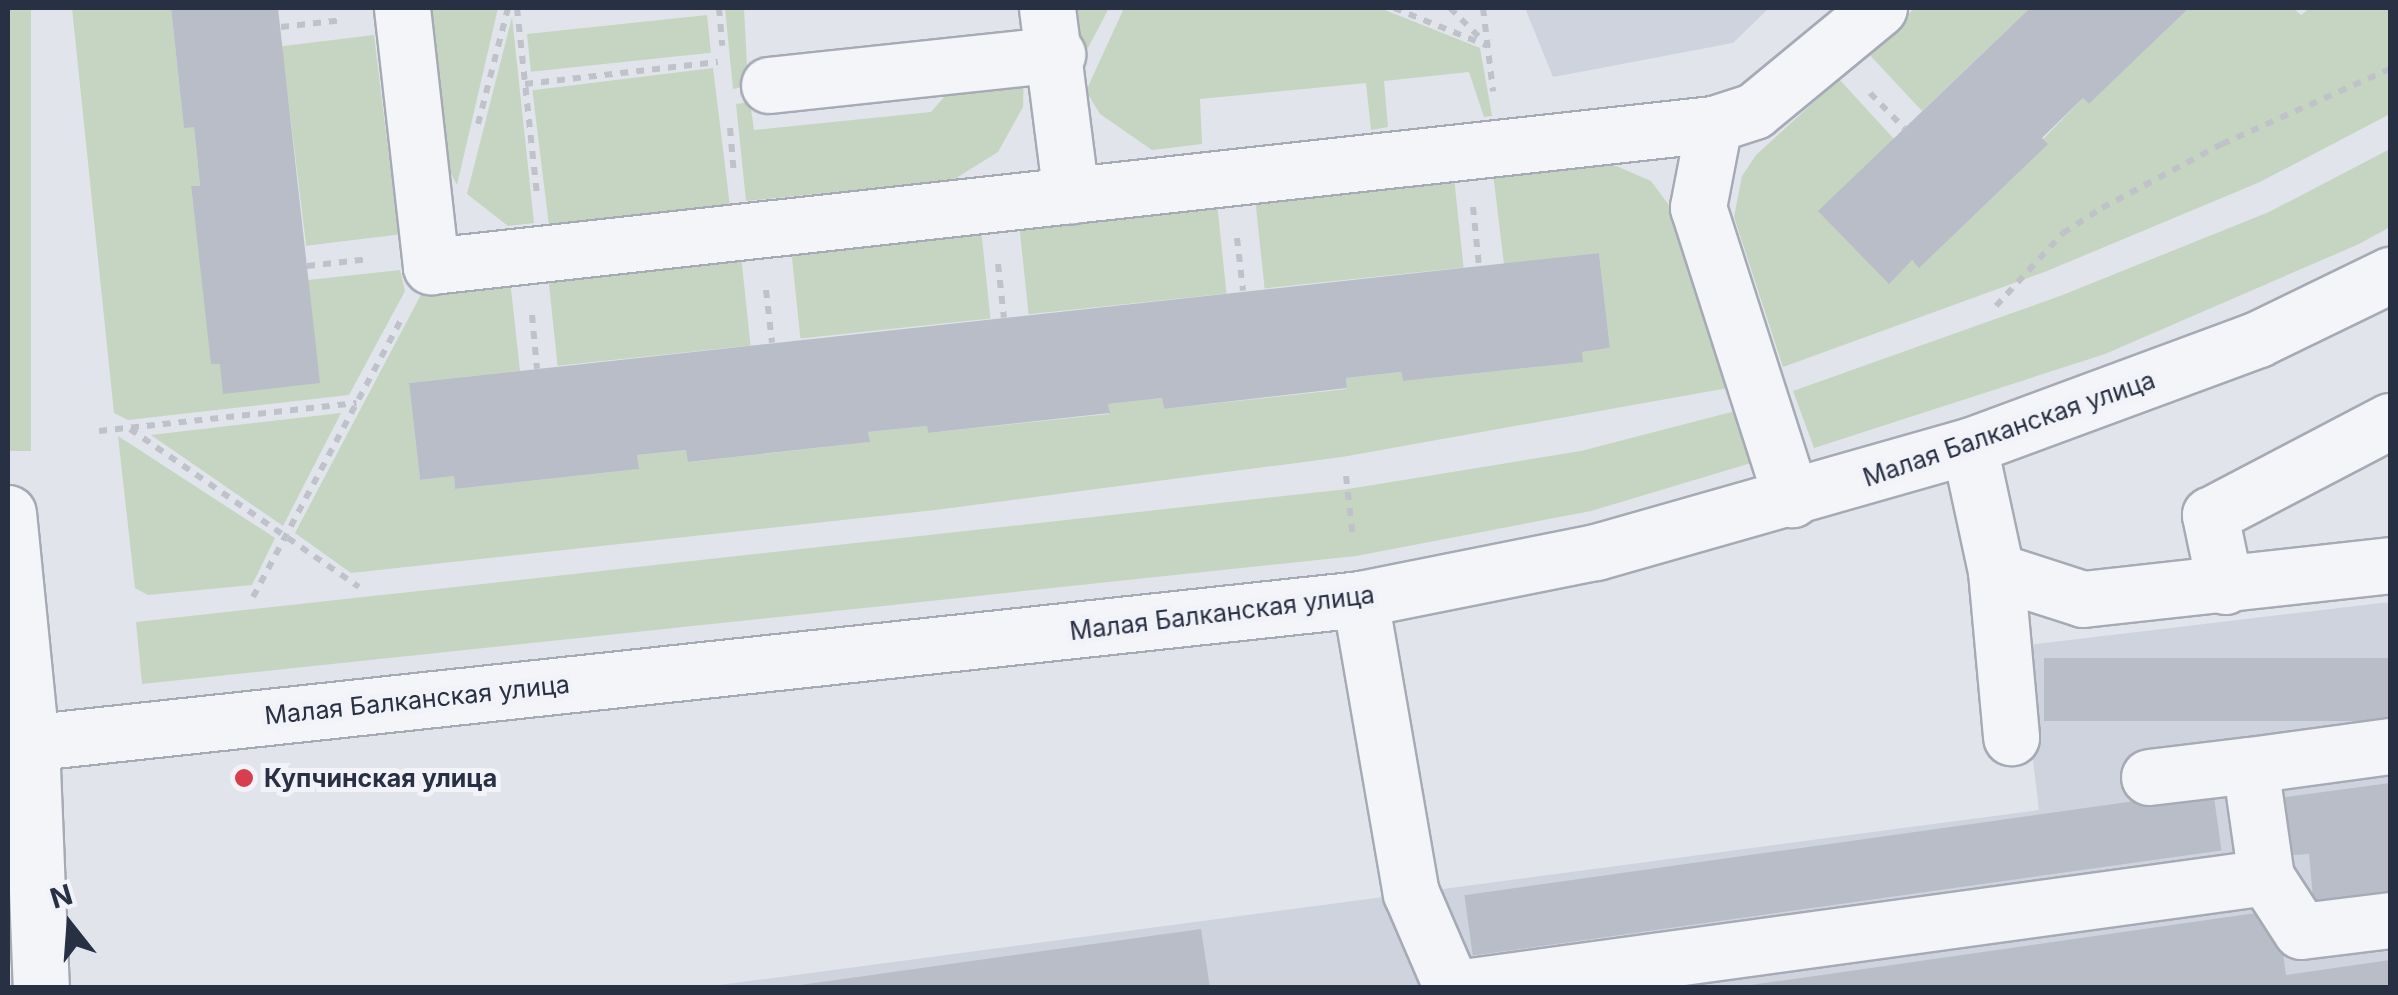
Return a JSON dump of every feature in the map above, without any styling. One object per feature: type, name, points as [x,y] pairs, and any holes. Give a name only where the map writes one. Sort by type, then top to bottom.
[{"type":"street","points":[[402,8],[430,266],[1714,124],[1754,112],[1880,8]]},
{"type":"street","points":[[746,73],[1052,30],[1070,195]]},
{"type":"street","points":[[1714,124],[1698,208],[1792,500]]},
{"type":"street","name":"Малая Балканская улица","points":[[19,744],[1360,599],[1596,552],[1792,500],[1969,446],[2258,338],[2390,275]]},
{"type":"street","points":[[2224,586],[2210,515],[2390,421]]},
{"type":"street","points":[[1969,446],[1996,570],[2012,737]]},
{"type":"street","points":[[8,513],[19,744],[41,988]]},
{"type":"street","points":[[1996,570],[2083,599],[2390,565]]},
{"type":"street","points":[[1360,599],[1411,894],[1454,988],[2266,877]]},
{"type":"street","points":[[2149,777],[2390,746]]},
{"type":"street","points":[[2250,765],[2266,877],[2300,931],[2390,920]]},
{"type":"path","points":[[517,8],[544,253]]},
{"type":"path","points":[[1394,8],[1488,46]]},
{"type":"path","points":[[1450,8],[1488,46]]},
{"type":"path","points":[[1483,8],[1500,147]]},
{"type":"path","points":[[1996,306],[2063,232],[2102,208],[2222,144],[2390,68]]},
{"type":"path","points":[[525,84],[746,73]]},
{"type":"path","points":[[253,598],[396,329]]},
{"type":"path","points":[[99,431],[356,403]]},
{"type":"path","points":[[130,429],[358,587]]},
{"type":"shaded area","points":[[1525,8],[1769,8],[1733,43],[1553,77]]},
{"type":"shaded area","points":[[2390,602],[2390,987],[697,988],[2039,810],[2019,646]]},
{"type":"green space","points":[[8,8],[31,8],[31,451],[8,451]]},
{"type":"green space","points":[[72,8],[171,8],[184,127],[194,127],[200,186],[191,187],[212,364],[220,364],[308,280],[400,270],[405,291],[349,395],[128,420],[114,413]]},
{"type":"green space","points":[[429,8],[498,8],[457,185],[448,168]]},
{"type":"green space","points":[[725,8],[744,8],[748,86],[733,89]]},
{"type":"green space","points":[[1071,8],[1109,8],[1078,67]]},
{"type":"green space","points":[[1124,8],[1380,8],[1480,48],[1492,116],[1484,117],[1469,72],[1384,81],[1388,127],[1371,130],[1366,83],[1200,99],[1202,144],[1152,150],[1100,114],[1086,91]]},
{"type":"green space","points":[[1915,8],[2030,8],[1922,111],[1867,52]]},
{"type":"green space","points":[[2189,8],[2293,8],[2301,15],[2310,8],[2390,8],[2390,114],[2260,182],[2047,271],[1783,367],[1734,217],[1742,176],[1756,155],[1839,79],[1894,139],[1912,260],[1919,267],[2083,98],[2089,104]]},
{"type":"green space","points":[[707,15],[711,53],[531,72],[527,34]]},
{"type":"green space","points":[[512,17],[534,223],[508,226],[467,194]]},
{"type":"green space","points":[[374,35],[398,235],[306,246],[282,46]]},
{"type":"green space","points":[[713,68],[730,204],[549,226],[532,90]]},
{"type":"green space","points":[[1024,68],[1023,107],[998,152],[953,180],[746,201],[736,104],[750,102],[754,130],[931,112],[953,87]]},
{"type":"green space","points":[[2390,149],[2390,227],[2359,244],[2105,354],[1814,448],[1793,391],[2060,296],[2269,212]]},
{"type":"green space","points":[[1607,162],[1651,181],[1668,204],[1728,388],[1342,457],[935,510],[351,573],[295,533],[424,289],[510,280],[520,371],[409,383],[420,480],[454,476],[455,489],[638,469],[637,455],[686,450],[689,462],[869,442],[868,432],[927,426],[928,433],[1109,414],[1108,404],[1162,398],[1164,409],[1347,389],[1346,378],[1401,372],[1403,381],[1582,362],[1582,352],[1610,348],[1599,253],[1504,264],[1493,173]]},
{"type":"green space","points":[[1454,177],[1464,268],[1265,288],[1255,198]]},
{"type":"green space","points":[[1217,203],[1227,294],[1029,314],[1019,224]]},
{"type":"green space","points":[[981,229],[990,319],[800,338],[791,249]]},
{"type":"green space","points":[[741,255],[751,346],[558,366],[548,275]]},
{"type":"green space","points":[[1743,409],[1761,460],[1591,511],[1356,556],[142,684],[136,622],[1348,489],[1581,451]]},
{"type":"green space","points":[[341,413],[283,526],[151,435]]},
{"type":"green space","points":[[118,436],[275,538],[252,585],[148,595],[135,588]]},
{"type":"building","points":[[171,8],[278,8],[320,383],[223,394],[220,364],[211,364],[191,186],[200,186],[194,127],[184,128]]},
{"type":"building","points":[[2030,8],[2189,8],[2089,104],[2083,98],[2042,138],[2048,144],[1919,268],[1912,260],[1889,284],[1818,211]]},
{"type":"building","points":[[1599,253],[1610,348],[1582,352],[1583,362],[1403,381],[1401,372],[1346,378],[1347,388],[1164,409],[1162,398],[1108,404],[1110,413],[928,433],[927,426],[868,432],[870,442],[688,462],[686,450],[637,455],[639,469],[455,489],[454,476],[420,480],[409,383]]},
{"type":"building","points":[[2044,658],[2390,658],[2390,721],[2044,721]]},
{"type":"building","points":[[2390,783],[2390,898],[2314,909],[2309,854],[2279,856],[2272,799]]},
{"type":"building","points":[[2213,790],[2221,850],[1473,956],[1464,895]]},
{"type":"building","points":[[2277,910],[2286,975],[2390,960],[2390,988],[1730,988]]},
{"type":"building","points":[[1201,929],[1210,988],[800,988],[800,985]]},
{"type":"place","name":"Купчинская улица","points":[[244,778]]}]
